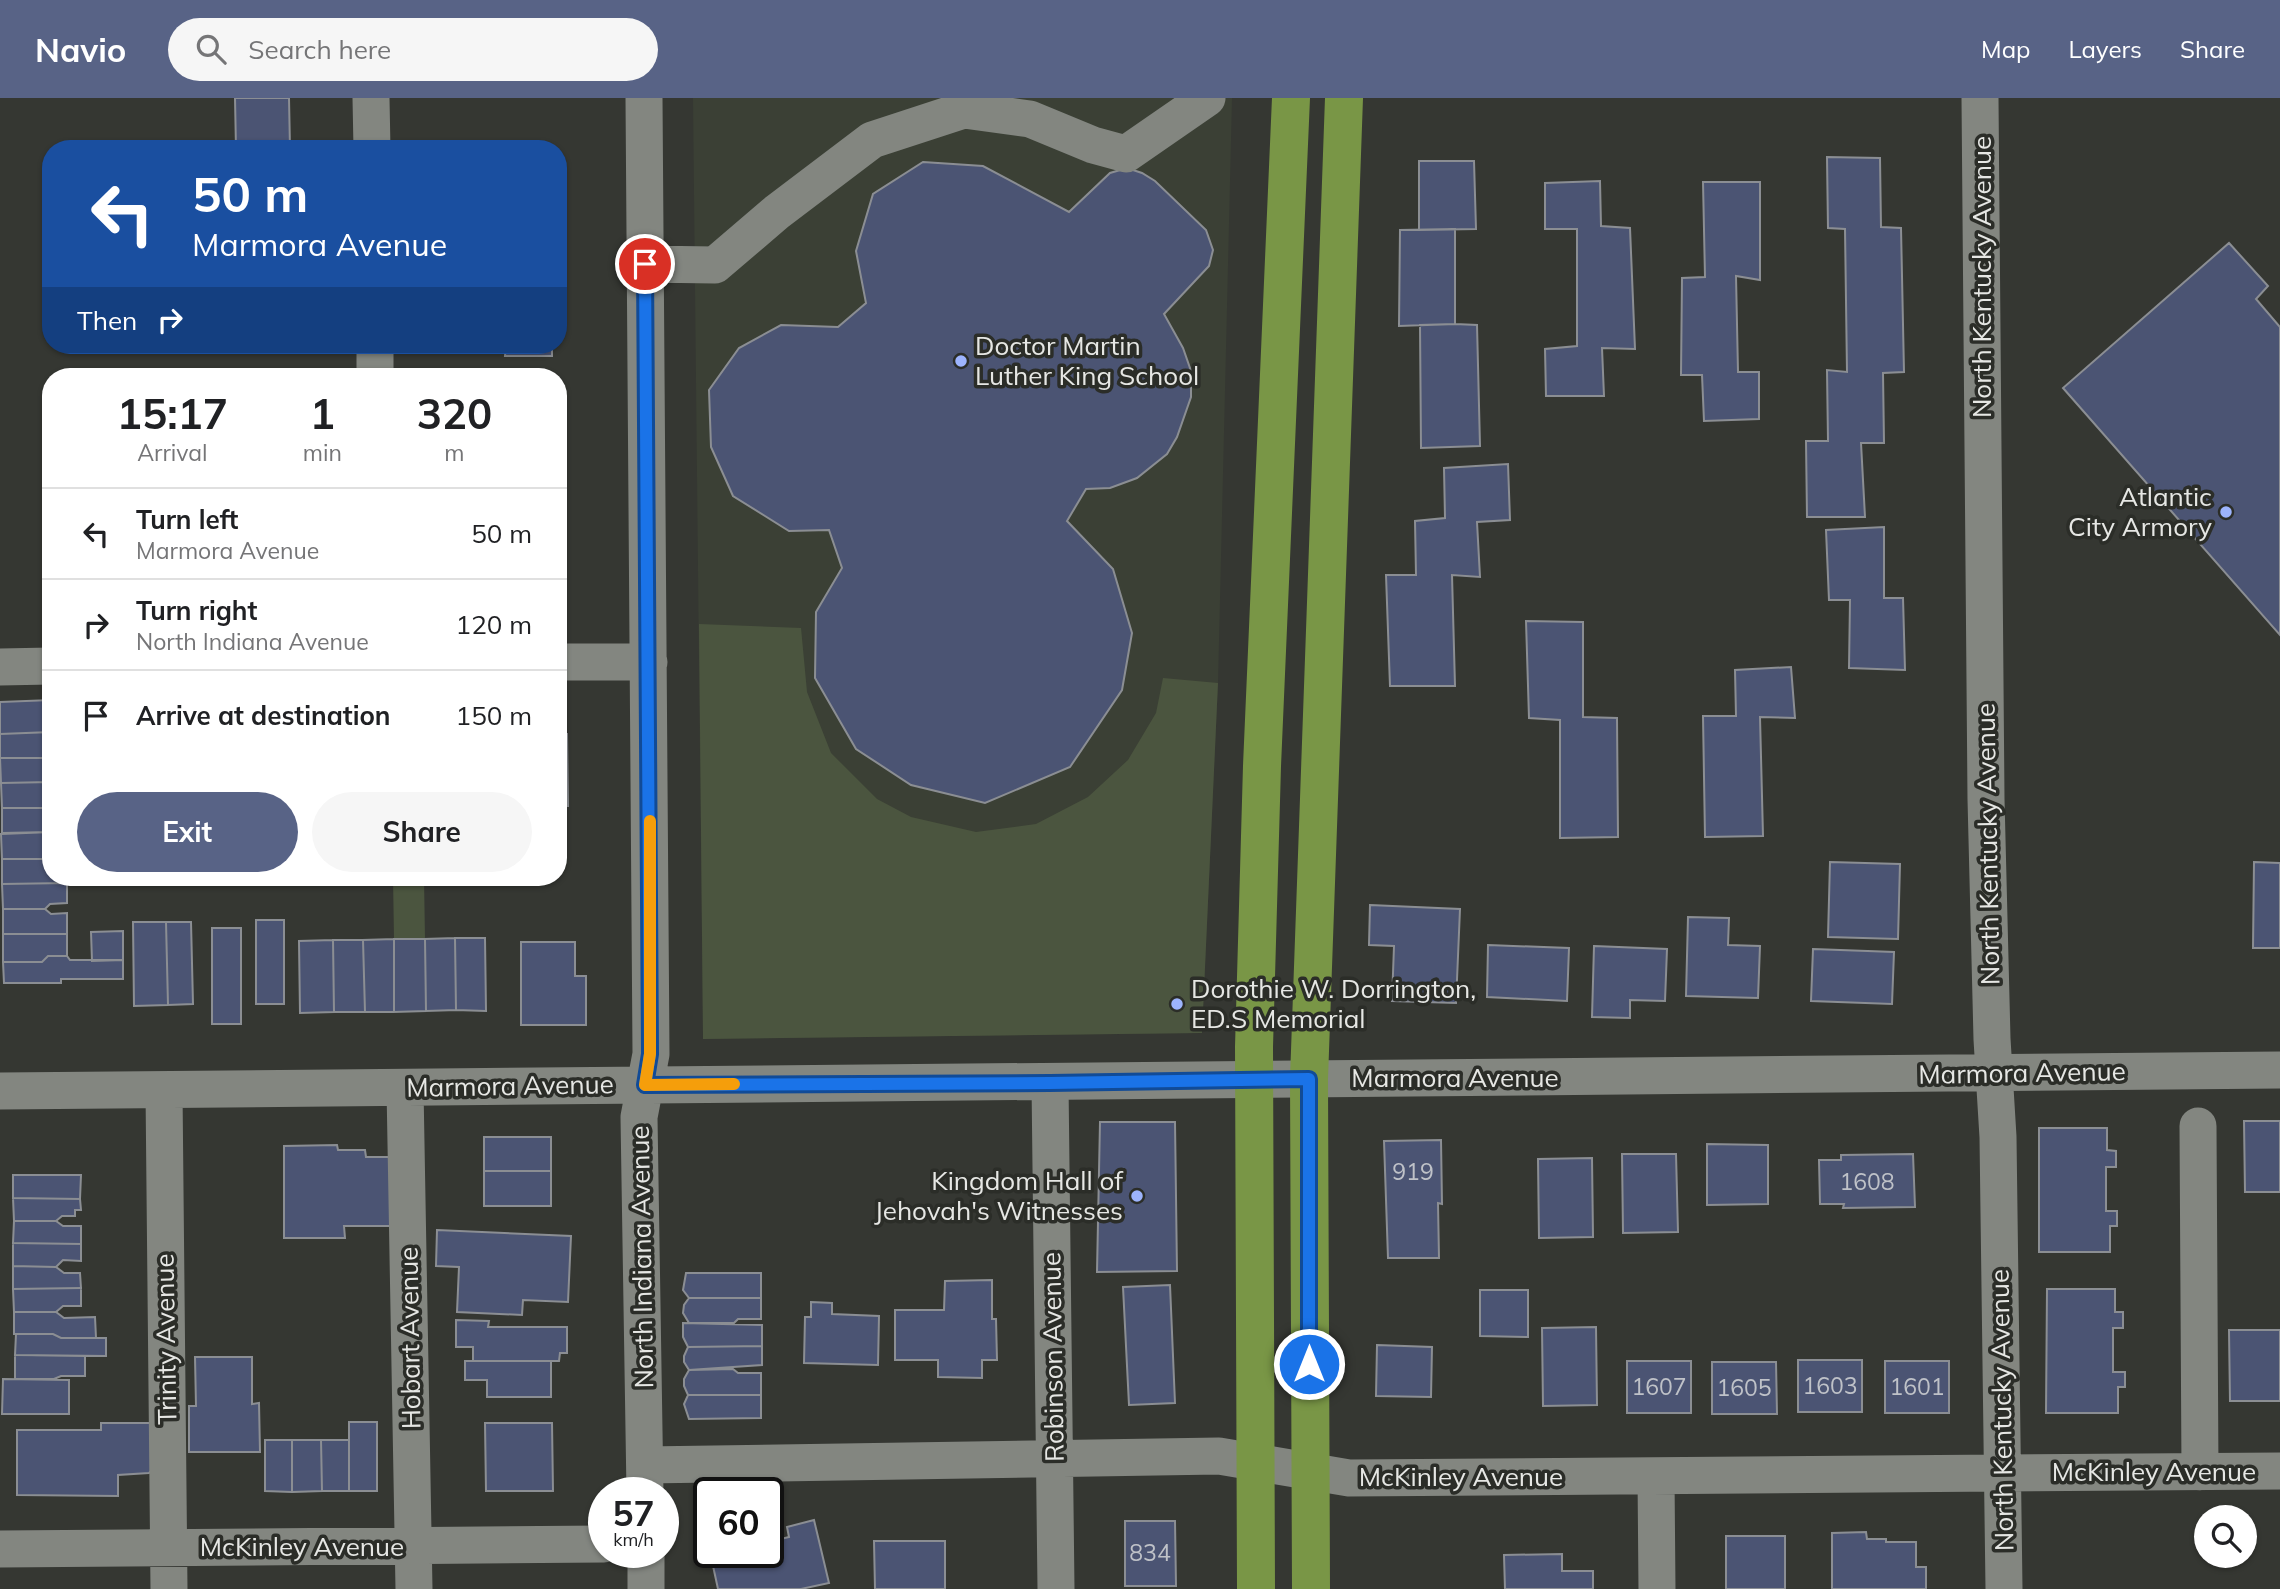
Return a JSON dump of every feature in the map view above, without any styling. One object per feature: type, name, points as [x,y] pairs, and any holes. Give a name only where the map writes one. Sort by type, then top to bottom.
[{"type":"main road","points":[[1256,1589],[1254,1080],[1262,752],[1291,98]]},
{"type":"main road","points":[[1311,1589],[1309,1079],[1344,98]]},
{"type":"street","points":[[371,98],[372,140]]},
{"type":"street","name":"North Indiana Avenue","points":[[644,98],[650,1054],[639,1117],[645,1477]]},
{"type":"street","points":[[645,264],[715,265],[777,212],[872,141],[964,110],[1030,119],[1093,145],[1126,154],[1207,98]]},
{"type":"street","name":"North Kentucky Avenue","points":[[1980,98],[1986,799],[1998,1137],[2004,1589]]},
{"type":"street","points":[[567,662],[649,662]]},
{"type":"street","points":[[0,667],[42,666]]},
{"type":"street","name":"Marmora Avenue","points":[[0,1091],[2280,1070]]},
{"type":"street","name":"Robinson Avenue","points":[[1050,1083],[1056,1589]]},
{"type":"street","name":"Hobart Avenue","points":[[405,1088],[414,1589]]},
{"type":"street","name":"Trinity Avenue","points":[[164,1090],[169,1589]]},
{"type":"street","points":[[2198,1126],[2200,1472]]},
{"type":"street","name":"McKinley Avenue","points":[[679,1477],[1055,1460],[1219,1456],[1349,1478],[2280,1471]]},
{"type":"street","points":[[1656,1476],[1657,1589]]},
{"type":"street","name":"McKinley Avenue","points":[[0,1549],[588,1544]]},
{"type":"street","points":[[646,1568],[646,1589]]},
{"type":"shaded area","name":"Doctor Martin Luther King School","points":[[693,98],[1232,98],[1218,683],[1202,1033],[703,1039]]},
{"type":"green space","points":[[699,624],[801,628],[807,692],[831,753],[877,799],[911,817],[976,832],[1036,824],[1088,797],[1128,760],[1156,713],[1163,678],[1218,683],[1202,1033],[703,1039]]},
{"type":"green space","points":[[393,886],[424,886],[425,939],[394,939]]},
{"type":"building","points":[[235,98],[289,98],[290,140],[236,140]]},
{"type":"building","points":[[1827,157],[1880,158],[1881,227],[1901,228],[1904,372],[1883,373],[1884,443],[1861,443],[1865,517],[1807,517],[1806,441],[1828,441],[1827,370],[1847,372],[1845,229],[1828,228]]},
{"type":"building","points":[[1419,161],[1474,161],[1476,229],[1419,230]]},
{"type":"building","points":[[923,162],[983,166],[1069,212],[1110,173],[1127,168],[1155,181],[1206,230],[1213,250],[1209,266],[1164,314],[1183,348],[1191,371],[1191,397],[1177,437],[1167,454],[1137,478],[1110,488],[1086,489],[1067,521],[1113,569],[1132,633],[1122,690],[1070,767],[985,803],[911,785],[856,749],[815,678],[816,612],[842,568],[829,530],[789,531],[733,496],[711,447],[709,390],[739,348],[781,325],[838,327],[866,303],[856,251],[873,194]]},
{"type":"building","points":[[1600,181],[1601,226],[1630,228],[1635,349],[1602,348],[1604,396],[1546,396],[1545,349],[1577,346],[1577,229],[1545,229],[1545,183]]},
{"type":"building","points":[[1703,182],[1760,182],[1760,280],[1736,276],[1738,372],[1759,372],[1759,419],[1704,421],[1702,375],[1681,375],[1682,278],[1705,277]]},
{"type":"building","points":[[1455,229],[1455,324],[1399,326],[1400,230]]},
{"type":"building","name":"Atlantic City Armory","points":[[2229,243],[2268,286],[2256,299],[2280,327],[2280,635],[2063,388]]},
{"type":"building","points":[[1420,325],[1477,325],[1480,446],[1421,448]]},
{"type":"building","points":[[505,354],[552,354],[552,356]]},
{"type":"building","points":[[1508,464],[1510,520],[1477,522],[1480,577],[1452,575],[1455,686],[1390,686],[1386,575],[1416,575],[1415,521],[1445,518],[1444,468]]},
{"type":"building","points":[[1884,527],[1884,598],[1903,598],[1905,670],[1849,668],[1850,600],[1829,600],[1826,530]]},
{"type":"building","points":[[1526,621],[1583,622],[1583,717],[1617,718],[1618,837],[1560,838],[1560,720],[1529,718]]},
{"type":"building","points":[[1791,667],[1795,718],[1760,717],[1763,836],[1705,837],[1703,716],[1736,716],[1735,670]]},
{"type":"building","points":[[42,700],[42,732],[0,734],[0,702]]},
{"type":"building","points":[[42,732],[42,758],[0,758],[0,734]]},
{"type":"building","points":[[567,734],[568,806],[567,806]]},
{"type":"building","points":[[0,758],[42,758],[42,782],[1,783]]},
{"type":"building","points":[[42,782],[42,808],[2,808],[1,783]]},
{"type":"building","points":[[2,808],[42,808],[42,832],[2,833]]},
{"type":"building","points":[[42,832],[42,859],[2,859],[1,834]]},
{"type":"building","points":[[2,859],[42,859],[42,883],[2,884]]},
{"type":"building","points":[[1830,862],[1900,864],[1898,939],[1828,937]]},
{"type":"building","points":[[2254,862],[2280,863],[2280,948],[2253,948]]},
{"type":"building","points":[[2,884],[67,886],[67,903],[50,904],[45,909],[3,909]]},
{"type":"building","points":[[1370,905],[1460,909],[1456,1003],[1392,1001],[1394,946],[1369,945]]},
{"type":"building","points":[[3,909],[45,909],[51,914],[67,913],[67,934],[3,934]]},
{"type":"building","points":[[1688,917],[1729,918],[1728,945],[1760,946],[1758,998],[1686,996]]},
{"type":"building","points":[[256,920],[284,920],[284,1004],[256,1004]]},
{"type":"building","points":[[133,922],[166,922],[168,1005],[134,1006]]},
{"type":"building","points":[[166,922],[191,922],[193,1004],[168,1005]]},
{"type":"building","points":[[212,928],[241,928],[241,1024],[212,1024]]},
{"type":"building","points":[[123,931],[123,960],[92,961],[91,932]]},
{"type":"building","points":[[3,934],[67,934],[67,956],[48,956],[42,962],[3,962]]},
{"type":"building","points":[[455,938],[485,938],[486,1011],[456,1010]]},
{"type":"building","points":[[455,938],[456,1010],[426,1011],[425,939]]},
{"type":"building","points":[[394,939],[394,1012],[365,1012],[363,940]]},
{"type":"building","points":[[394,939],[425,939],[426,1011],[394,1012]]},
{"type":"building","points":[[333,940],[334,1012],[300,1013],[299,941]]},
{"type":"building","points":[[333,940],[363,940],[365,1012],[334,1012]]},
{"type":"building","points":[[521,942],[575,942],[575,976],[586,976],[586,1025],[521,1025]]},
{"type":"building","points":[[1488,945],[1569,948],[1567,1001],[1487,997]]},
{"type":"building","points":[[1594,946],[1667,949],[1665,1001],[1630,1000],[1630,1018],[1592,1017]]},
{"type":"building","points":[[1813,949],[1894,952],[1892,1004],[1811,1001]]},
{"type":"building","points":[[48,956],[67,956],[70,960],[123,960],[123,979],[4,983],[3,962],[42,962]]},
{"type":"building","points":[[2244,1121],[2280,1121],[2280,1192],[2245,1192]]},
{"type":"building","name":"Kingdom Hall of Jehovah's Witnesses","points":[[1100,1122],[1175,1122],[1177,1271],[1097,1272]]},
{"type":"building","points":[[2039,1128],[2107,1128],[2107,1150],[2116,1151],[2116,1167],[2106,1167],[2106,1211],[2117,1211],[2117,1226],[2110,1226],[2110,1252],[2039,1252]]},
{"type":"building","points":[[484,1137],[551,1137],[551,1171],[484,1171]]},
{"type":"building","points":[[1441,1140],[1439,1258],[1388,1258],[1384,1141]]},
{"type":"building","points":[[1707,1144],[1768,1145],[1768,1204],[1707,1205]]},
{"type":"building","points":[[337,1145],[338,1150],[365,1150],[366,1157],[392,1157],[393,1226],[344,1226],[345,1238],[284,1238],[284,1146]]},
{"type":"building","points":[[1622,1154],[1676,1154],[1678,1232],[1623,1233]]},
{"type":"building","points":[[1913,1154],[1915,1207],[1843,1208],[1844,1204],[1820,1204],[1819,1160],[1841,1160],[1841,1155]]},
{"type":"building","points":[[1592,1158],[1593,1237],[1539,1238],[1538,1159]]},
{"type":"building","points":[[484,1171],[551,1171],[551,1206],[484,1206]]},
{"type":"building","points":[[13,1175],[81,1175],[80,1199],[13,1198]]},
{"type":"building","points":[[13,1198],[80,1199],[81,1210],[75,1210],[75,1216],[62,1216],[56,1221],[14,1221]]},
{"type":"building","points":[[14,1221],[56,1221],[63,1226],[81,1226],[81,1244],[13,1243]]},
{"type":"building","points":[[437,1230],[571,1236],[568,1302],[523,1300],[522,1315],[457,1312],[459,1267],[436,1266]]},
{"type":"building","points":[[13,1243],[81,1244],[81,1261],[63,1260],[56,1267],[13,1266]]},
{"type":"building","points":[[13,1266],[56,1267],[64,1273],[80,1273],[81,1288],[13,1289]]},
{"type":"building","points":[[686,1273],[761,1273],[761,1298],[689,1298],[683,1290]]},
{"type":"building","points":[[992,1280],[992,1319],[996,1319],[997,1360],[982,1360],[982,1378],[938,1377],[938,1360],[895,1360],[895,1310],[944,1310],[945,1281]]},
{"type":"building","points":[[1170,1285],[1175,1403],[1129,1405],[1123,1287]]},
{"type":"building","points":[[81,1288],[81,1306],[63,1306],[56,1312],[14,1312],[13,1289]]},
{"type":"building","points":[[2047,1289],[2115,1289],[2115,1312],[2123,1312],[2123,1328],[2113,1328],[2113,1372],[2125,1372],[2125,1387],[2118,1387],[2118,1413],[2046,1413]]},
{"type":"building","points":[[1480,1290],[1528,1290],[1528,1337],[1480,1336]]},
{"type":"building","points":[[689,1298],[761,1298],[761,1319],[738,1319],[734,1323],[689,1323],[683,1313]]},
{"type":"building","points":[[811,1302],[832,1303],[832,1314],[879,1316],[878,1365],[804,1363],[805,1317],[811,1317]]},
{"type":"building","points":[[14,1312],[56,1312],[64,1318],[95,1317],[96,1338],[14,1334]]},
{"type":"building","points":[[456,1320],[489,1321],[488,1327],[567,1327],[567,1353],[560,1353],[559,1361],[473,1361],[473,1347],[456,1347]]},
{"type":"building","points":[[683,1323],[762,1325],[762,1346],[688,1347],[683,1337]]},
{"type":"building","points":[[1596,1327],[1597,1405],[1543,1406],[1542,1328]]},
{"type":"building","points":[[2229,1330],[2280,1330],[2280,1401],[2230,1401]]},
{"type":"building","points":[[16,1334],[106,1338],[106,1356],[15,1355]]},
{"type":"building","points":[[1377,1345],[1432,1347],[1431,1397],[1376,1396]]},
{"type":"building","points":[[762,1346],[762,1365],[689,1370],[684,1362],[688,1347]]},
{"type":"building","points":[[15,1355],[85,1356],[85,1376],[15,1379]]},
{"type":"building","points":[[195,1357],[252,1357],[252,1404],[259,1403],[260,1452],[189,1452],[189,1406],[196,1406]]},
{"type":"building","points":[[1798,1360],[1862,1360],[1862,1412],[1798,1412]]},
{"type":"building","points":[[465,1361],[551,1361],[551,1397],[487,1397],[487,1380],[465,1380]]},
{"type":"building","points":[[1627,1361],[1691,1361],[1691,1413],[1627,1413]]},
{"type":"building","points":[[1885,1361],[1949,1361],[1949,1413],[1885,1413]]},
{"type":"building","points":[[1712,1362],[1776,1362],[1777,1414],[1712,1414]]},
{"type":"building","points":[[733,1369],[738,1373],[761,1373],[761,1395],[688,1395],[684,1379],[689,1370]]},
{"type":"building","points":[[3,1379],[69,1380],[69,1414],[2,1414]]},
{"type":"building","points":[[688,1395],[761,1395],[761,1418],[689,1419],[684,1404]]},
{"type":"building","points":[[349,1422],[377,1422],[377,1491],[349,1491]]},
{"type":"building","points":[[101,1423],[151,1423],[152,1470],[149,1473],[118,1475],[118,1496],[17,1495],[17,1430],[101,1430]]},
{"type":"building","points":[[485,1423],[552,1423],[553,1491],[486,1491]]},
{"type":"building","points":[[265,1440],[292,1440],[292,1492],[265,1491]]},
{"type":"building","points":[[292,1440],[321,1440],[322,1491],[292,1492]]},
{"type":"building","points":[[321,1440],[349,1440],[349,1491],[322,1491]]},
{"type":"building","points":[[814,1520],[829,1583],[801,1589],[718,1589],[713,1568],[784,1568],[784,1538],[789,1537],[787,1527]]},
{"type":"building","points":[[1125,1521],[1175,1521],[1176,1586],[1125,1586]]},
{"type":"building","points":[[1866,1532],[1867,1539],[1916,1542],[1916,1567],[1926,1567],[1926,1589],[1832,1589],[1832,1533]]},
{"type":"building","points":[[1726,1536],[1785,1536],[1785,1589],[1726,1589]]},
{"type":"building","points":[[874,1541],[945,1541],[945,1589],[875,1589]]},
{"type":"building","points":[[1562,1554],[1562,1571],[1593,1571],[1593,1589],[1505,1589],[1504,1555]]},
{"type":"slow traffic","points":[[650,821],[650,1054],[645,1085],[734,1084]]},
{"type":"place","name":"Doctor Martin Luther King School","points":[[961,361]]},
{"type":"place","name":"Atlantic City Armory","points":[[2226,512]]},
{"type":"place","name":"Dorothie W. Dorrington, ED.S Memorial","points":[[1177,1004]]},
{"type":"place","name":"Kingdom Hall of Jehovah's Witnesses","points":[[1137,1196]]},
{"type":"route","points":[[645,264],[650,1054],[645,1085],[1309,1079],[1309,1364]]}]
